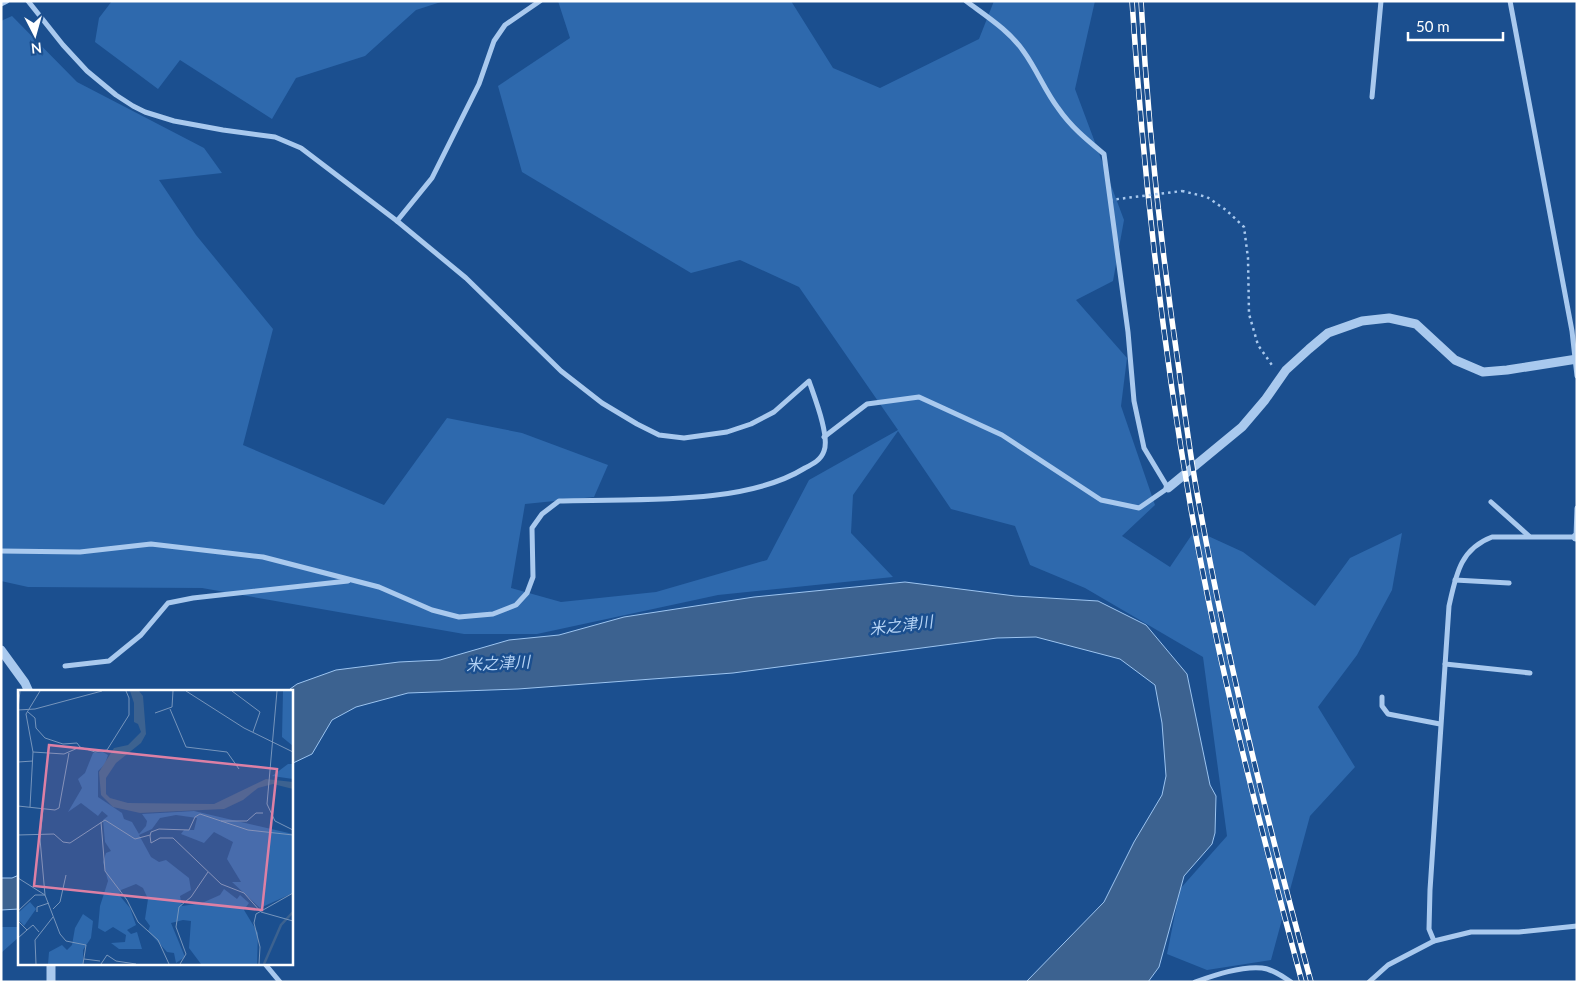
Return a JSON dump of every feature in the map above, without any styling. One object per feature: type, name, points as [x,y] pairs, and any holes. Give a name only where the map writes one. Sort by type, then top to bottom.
[{"type":"street","points":[[1,4],[7,1]]},
{"type":"street","points":[[1,551],[80,552],[151,544],[263,558],[379,587],[432,610],[459,617],[493,614],[516,605],[527,593],[533,577],[532,528],[542,514],[559,502],[711,496],[762,486],[791,477],[819,460],[825,450],[824,428],[809,381],[774,412],[751,424],[727,432],[684,438],[659,435],[636,424],[602,402],[561,371],[466,278],[398,221],[301,148],[275,137],[174,121],[145,112],[133,106],[87,72],[63,46],[28,1]]},
{"type":"street","points":[[398,221],[432,178],[479,84],[494,41],[505,25],[540,1]]},
{"type":"street","points":[[966,1],[1016,42],[1024,52],[1057,108],[1079,134],[1104,154],[1128,332],[1134,401],[1144,448],[1168,488]]},
{"type":"street","points":[[1372,97],[1381,1]]},
{"type":"street","points":[[1510,1],[1570,321],[1577,376]]},
{"type":"street","points":[[824,437],[867,404],[919,397],[1002,435],[1101,500],[1139,508],[1168,488],[1242,427],[1265,400],[1286,370],[1309,349],[1328,333],[1362,320],[1389,318],[1416,324],[1455,360],[1483,372],[1576,360]]},
{"type":"street","points":[[1491,502],[1529,536]]},
{"type":"street","points":[[1434,941],[1429,929],[1430,890],[1449,606],[1455,580],[1465,555],[1481,541],[1492,536],[1576,537],[1577,508]]},
{"type":"street","points":[[65,666],[109,661],[141,635],[168,603],[193,598],[351,580]]},
{"type":"street","points":[[1455,580],[1509,583]]},
{"type":"street","points":[[1,650],[26,683],[28,690]]},
{"type":"street","points":[[1445,664],[1530,673]]},
{"type":"street","points":[[1382,697],[1382,706],[1388,714],[1440,724]]},
{"type":"street","points":[[1369,982],[1388,965],[1434,941],[1471,932],[1519,932],[1577,926]]},
{"type":"street","points":[[50,966],[51,982]]},
{"type":"street","points":[[267,966],[280,982]]},
{"type":"street","points":[[1195,982],[1223,973],[1262,968],[1273,971],[1291,982]]},
{"type":"path","points":[[1110,200],[1182,191],[1207,197],[1226,210],[1244,227],[1248,258],[1249,314],[1258,344],[1281,378]]},
{"type":"shaded area","points":[[112,1],[444,1],[416,10],[365,56],[296,78],[272,119],[180,60],[158,89],[95,42],[99,18]]},
{"type":"shaded area","points":[[558,1],[791,1],[833,68],[880,88],[979,39],[994,1],[1095,1],[1075,89],[1124,220],[1113,281],[1076,300],[1127,358],[1121,406],[1155,505],[1122,536],[1170,567],[1195,530],[1243,552],[1315,606],[1350,558],[1402,533],[1392,590],[1357,655],[1318,707],[1355,767],[1310,816],[1271,960],[1207,970],[1167,954],[1180,889],[1227,836],[1203,657],[1085,588],[1030,565],[1015,526],[951,509],[898,431],[853,495],[851,533],[893,577],[718,595],[537,634],[464,634],[202,588],[28,587],[1,581],[1,21],[12,16],[77,82],[204,148],[222,173],[159,180],[196,235],[273,329],[243,445],[384,505],[447,418],[522,433],[608,465],[594,497],[525,504],[511,588],[561,602],[656,592],[767,560],[809,480],[898,430],[799,287],[740,260],[691,273],[522,172],[498,86],[570,38]]},
{"type":"shaded area","points":[[1,927],[18,927],[18,938],[1,953]]},
{"type":"water","name":"米之津川","points":[[905,582],[1015,596],[1098,601],[1146,625],[1187,674],[1210,785],[1216,796],[1215,833],[1212,844],[1184,876],[1159,967],[1148,982],[1026,982],[1104,902],[1134,842],[1162,795],[1166,776],[1162,723],[1155,685],[1120,659],[1036,637],[997,638],[733,673],[518,689],[408,693],[356,707],[332,720],[312,754],[292,764],[292,690],[289,690],[297,684],[336,670],[399,662],[440,660],[509,640],[559,635],[624,617],[754,597]]},
{"type":"water","points":[[18,875],[18,909],[1,910],[1,878],[12,878]]},
{"type":"railway","points":[[1132,1],[1148,192],[1162,319],[1191,509],[1227,687],[1302,982]]},
{"type":"railway","points":[[1141,1],[1147,94],[1161,232],[1172,324],[1197,492],[1211,569],[1250,746],[1311,982]]}]
